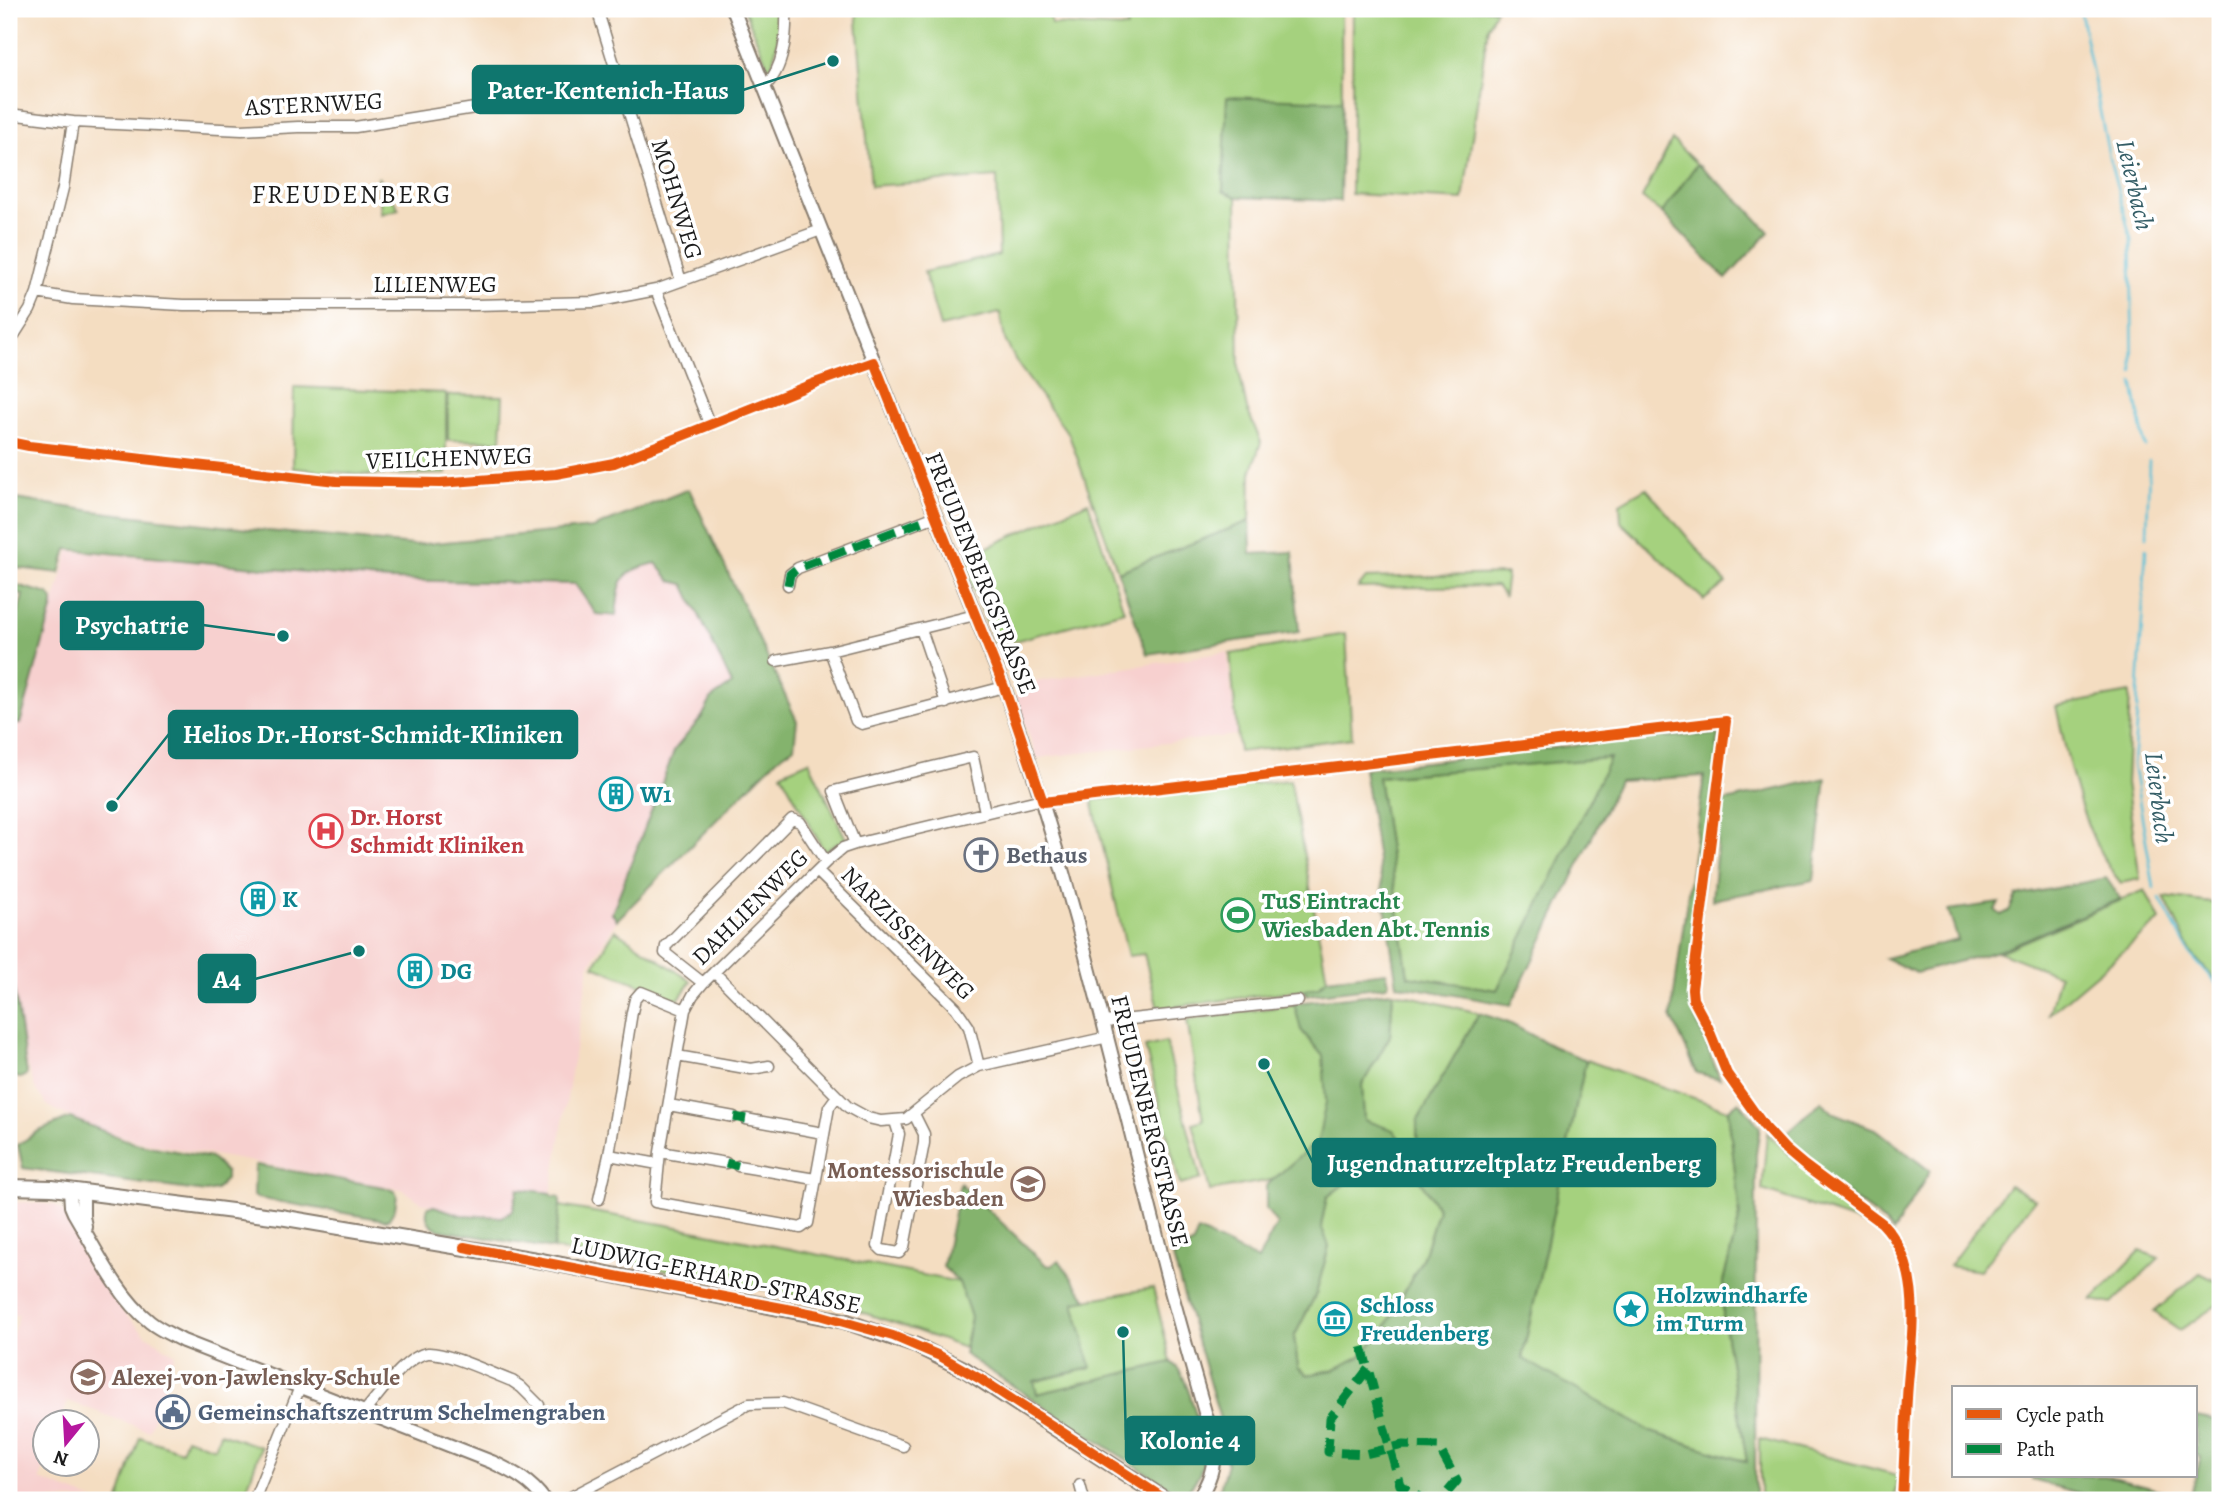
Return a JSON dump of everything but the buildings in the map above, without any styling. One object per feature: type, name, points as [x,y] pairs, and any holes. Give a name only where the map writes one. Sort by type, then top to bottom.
[{"type":"main road","name":"LUDWIG-ERHARD-STRASSE","points":[[9,1187],[77,1191],[260,1213],[479,1249],[819,1315],[869,1328],[917,1346],[973,1374],[1166,1500]]},
{"type":"street","name":"MOHNWEG","points":[[597,9],[681,281]]},
{"type":"street","name":"FREUDENBERGSTRASSE","points":[[733,9],[1004,687],[1043,800],[1108,1037],[1213,1444],[1212,1470],[1197,1500]]},
{"type":"street","points":[[765,86],[772,79],[781,56],[786,9]]},
{"type":"street","name":"ASTERNWEG","points":[[9,114],[73,122],[242,130],[355,127],[620,85]]},
{"type":"street","points":[[9,343],[30,310],[37,293],[63,188],[73,122]]},
{"type":"street","name":"LILIENWEG","points":[[37,293],[73,299],[184,305],[475,305],[596,302],[656,290],[821,230]]},
{"type":"street","points":[[656,290],[709,426]]},
{"type":"street","name":"VEILCHENWEG","points":[[9,442],[297,478],[440,483],[556,474],[586,470],[627,458],[874,362]]},
{"type":"street","points":[[788,585],[790,574],[798,568],[936,516]]},
{"type":"street","points":[[776,661],[830,651],[975,615]]},
{"type":"street","points":[[920,629],[946,704]]},
{"type":"street","points":[[830,651],[858,723],[862,724],[1004,687]]},
{"type":"street","name":"DAHLIENWEG","points":[[815,1179],[808,1223],[801,1228],[655,1202],[658,1164],[685,1010],[703,982],[843,848],[1043,800],[1726,721]]},
{"type":"street","points":[[855,844],[834,791],[973,757],[985,812]]},
{"type":"street","points":[[703,982],[665,953],[666,946],[792,820],[800,822],[826,862]]},
{"type":"street","name":"NARZISSENWEG","points":[[817,871],[956,1008],[969,1027],[979,1066]]},
{"type":"street","points":[[714,972],[848,1107],[868,1118],[895,1121],[906,1119],[958,1077],[979,1066],[1108,1037]]},
{"type":"street","points":[[599,1199],[637,995],[643,993],[685,1010]]},
{"type":"street","points":[[1104,1022],[1298,1001]]},
{"type":"street","points":[[677,1056],[751,1069],[769,1066]]},
{"type":"street","points":[[738,1166],[815,1179],[829,1107],[837,1096]]},
{"type":"street","points":[[669,1105],[734,1116]]},
{"type":"street","points":[[895,1121],[899,1134],[878,1247],[899,1253],[904,1247],[924,1143],[924,1134],[914,1114]]},
{"type":"street","points":[[746,1119],[823,1133]]},
{"type":"street","points":[[660,1152],[726,1163]]},
{"type":"street","points":[[609,1155],[658,1164]]},
{"type":"street","points":[[77,1191],[85,1229],[127,1297],[152,1324],[183,1341],[508,1469],[523,1478],[544,1500]]},
{"type":"street","points":[[364,1412],[398,1371],[426,1353],[442,1354],[512,1381],[522,1387],[539,1405]]},
{"type":"street","points":[[254,1500],[300,1387]]},
{"type":"street","points":[[565,1500],[748,1404],[783,1403],[904,1446]]},
{"type":"street","points":[[1080,1485],[1084,1500]]},
{"type":"shaded area","name":"Dr. Horst Schmidt Kliniken","points":[[69,551],[388,580],[575,584],[596,614],[616,615],[619,586],[632,570],[656,563],[671,580],[684,584],[732,684],[712,698],[702,717],[675,749],[612,913],[617,920],[589,966],[551,1193],[519,1189],[513,1210],[503,1217],[461,1215],[421,1202],[402,1189],[137,1141],[100,1129],[48,1106],[36,1090],[28,1068],[9,967],[9,723],[20,724]]},
{"type":"shaded area","points":[[1227,652],[1236,735],[1037,758],[1015,695],[1035,690],[1035,682]]},
{"type":"shaded area","name":"Alexej-von-Jawlensky-Schule","points":[[9,1203],[54,1205],[63,1211],[96,1274],[124,1313],[145,1334],[175,1354],[149,1431],[102,1414],[102,1408],[87,1408],[68,1401],[65,1408],[32,1408],[32,1478],[41,1478],[94,1500],[9,1500],[9,1345],[20,1311],[17,1316],[9,1312]]},
{"type":"green space","points":[[744,9],[781,9],[777,45],[770,72]]},
{"type":"green space","points":[[856,9],[1050,9],[1051,24],[1127,28],[1126,9],[1341,9],[1342,101],[1227,98],[1223,191],[1237,197],[1239,371],[1247,409],[1261,442],[1251,473],[1250,521],[1118,572],[1069,435],[1017,363],[1005,340],[1000,313],[940,327],[924,272],[999,255],[997,177],[871,186]]},
{"type":"green space","points":[[1353,9],[1496,9],[1488,27],[1463,200],[1351,194]]},
{"type":"green space","points":[[1227,97],[1342,101],[1340,201],[1237,197],[1223,191]]},
{"type":"green space","points":[[1672,140],[1697,164],[1662,213],[1642,198]]},
{"type":"green space","points":[[1697,164],[1743,204],[1769,232],[1726,279],[1662,213]]},
{"type":"green space","points":[[378,177],[399,209],[381,214]]},
{"type":"green space","points":[[294,387],[446,393],[446,474],[369,475],[293,468]]},
{"type":"green space","points":[[448,395],[503,396],[501,441],[448,440]]},
{"type":"green space","points":[[1646,488],[1726,583],[1704,600],[1621,522],[1620,503]]},
{"type":"green space","points":[[689,489],[797,721],[794,747],[777,759],[617,920],[612,913],[675,749],[702,717],[712,698],[732,684],[684,584],[671,581],[656,563],[634,570],[623,579],[616,616],[596,614],[575,584],[388,580],[67,549],[60,573],[9,567],[9,498],[93,511],[413,545],[593,528]]},
{"type":"green space","points":[[1088,502],[1124,611],[996,646],[961,559]]},
{"type":"green space","points":[[1250,521],[1251,554],[1293,552],[1299,632],[1147,654],[1118,572]]},
{"type":"green space","points":[[1507,574],[1504,596],[1496,586],[1358,588],[1366,578]]},
{"type":"green space","points":[[9,583],[49,594],[53,600],[20,724],[9,723],[9,649],[23,595],[9,592]]},
{"type":"green space","points":[[1346,634],[1352,738],[1239,752],[1230,654]]},
{"type":"green space","points":[[2130,693],[2126,783],[2140,879],[2121,883],[2096,844],[2087,822],[2072,775],[2056,706]]},
{"type":"green space","points":[[1719,734],[1689,1001],[1720,1079],[1697,1073],[1671,1016],[1704,776],[1619,781],[1511,1005],[1397,985],[1364,769],[1640,738]],"holes":[[[1610,758],[1497,990],[1408,976],[1378,777]]]},
{"type":"green space","points":[[1611,757],[1497,990],[1408,976],[1378,777]]},
{"type":"green space","points":[[809,761],[846,839],[824,851],[781,773]]},
{"type":"green space","points":[[1826,778],[1814,880],[1712,900],[1721,802]]},
{"type":"green space","points":[[1290,780],[1327,979],[1314,988],[1158,1009],[1144,954],[1128,956],[1092,800]]},
{"type":"green space","points":[[2106,878],[2121,899],[1998,951],[1916,973],[1885,958],[1958,940],[1948,910],[1999,903],[1995,910],[2001,915],[2009,911],[2016,896]]},
{"type":"green space","points":[[2145,890],[2160,920],[2049,1014],[2059,975],[1999,952]]},
{"type":"green space","points":[[2164,897],[2220,904],[2220,985],[2192,954]]},
{"type":"green space","points":[[615,930],[691,981],[678,1000],[594,966]]},
{"type":"green space","points":[[9,967],[27,1074],[21,1078],[9,1076]]},
{"type":"green space","points":[[1386,972],[1389,982],[1386,986],[1308,995],[1303,990],[1318,987],[1327,979]]},
{"type":"green space","points":[[1393,992],[1479,1013],[1417,1122],[1417,1175],[1438,1209],[1423,1257],[1386,1327],[1360,1357],[1333,1370],[1308,1375],[1298,1367],[1294,1337],[1316,1294],[1329,1246],[1321,1226],[1327,1197],[1358,1174],[1403,1165],[1364,1120],[1362,1085],[1390,1036]]},
{"type":"green space","points":[[1393,992],[1390,1036],[1362,1085],[1364,1120],[1393,1130],[1405,1146],[1403,1165],[1358,1174],[1327,1197],[1321,1226],[1329,1246],[1316,1294],[1294,1337],[1298,1367],[1308,1375],[1333,1370],[1360,1357],[1386,1327],[1423,1257],[1438,1209],[1417,1175],[1417,1122],[1479,1013],[1509,1023],[1552,1046],[1586,1060],[1522,1358],[1651,1432],[1747,1462],[1723,1319],[1723,1282],[1740,1216],[1728,1110],[1739,1101],[1760,1127],[1756,1154],[1755,1500],[1217,1500],[1227,1463],[1222,1426],[1173,1258],[1193,1244],[1198,1231],[1258,1260],[1277,1224],[1266,1209],[1266,1186],[1318,1140],[1326,1102],[1323,1056],[1301,1030],[1294,1003]]},
{"type":"green space","points":[[1326,1000],[1341,1109],[1292,1176],[1210,1191],[1193,1123],[1203,1120],[1187,1020]]},
{"type":"green space","points":[[1166,1042],[1201,1179],[1180,1185],[1145,1047]]},
{"type":"green space","points":[[1586,1060],[1728,1110],[1740,1216],[1723,1282],[1723,1319],[1747,1462],[1651,1432],[1522,1359]]},
{"type":"green space","points":[[1822,1101],[1831,1112],[1877,1130],[1930,1171],[1893,1232],[1883,1221],[1806,1163],[1780,1139]]},
{"type":"green space","points":[[70,1118],[134,1143],[211,1158],[226,1172],[226,1179],[216,1190],[206,1192],[23,1168],[18,1145],[37,1132]]},
{"type":"green space","points":[[1767,1133],[1811,1175],[1889,1232],[1762,1190]]},
{"type":"green space","points":[[257,1165],[384,1187],[395,1191],[397,1195],[395,1209],[389,1219],[385,1220],[257,1198],[254,1196]]},
{"type":"green space","points":[[960,1183],[1046,1265],[1051,1266],[1059,1260],[1087,1300],[1074,1302],[1091,1368],[1034,1381],[1037,1394],[1171,1362],[1179,1370],[1187,1387],[1204,1452],[1202,1468],[1189,1489],[1176,1492],[964,1354],[971,1317],[959,1282],[943,1267]]},
{"type":"green space","points":[[2009,1185],[2035,1199],[1980,1271],[1949,1266]]},
{"type":"green space","points":[[518,1189],[551,1193],[552,1196],[560,1197],[553,1249],[439,1230],[427,1218],[428,1207],[434,1206],[461,1215],[502,1217],[513,1210]]},
{"type":"green space","points":[[560,1206],[959,1282],[971,1317],[964,1348],[830,1302],[553,1249]]},
{"type":"green space","points":[[2140,1251],[2159,1258],[2112,1304],[2092,1300]]},
{"type":"green space","points":[[2200,1273],[2220,1283],[2220,1303],[2180,1330],[2154,1312]]},
{"type":"green space","points":[[1153,1288],[1171,1362],[1037,1394],[1034,1382],[1090,1368],[1074,1302]]},
{"type":"green space","points":[[2217,1364],[2220,1366],[2220,1500],[2104,1500],[2032,1480],[2113,1478],[2190,1498],[2195,1478],[2198,1478],[2201,1457],[2198,1456],[2198,1417],[2218,1421]]},
{"type":"green space","points":[[220,1433],[261,1447],[243,1500],[119,1500],[140,1437],[181,1451],[186,1438],[215,1448]]},
{"type":"green space","points":[[1760,1439],[1897,1475],[1895,1500],[1760,1500]]},
{"type":"waterway","name":"Leierbach","points":[[2080,9],[2109,157],[2131,239],[2133,372]]},
{"type":"waterway","name":"Leierbach","points":[[2133,382],[2145,447]]},
{"type":"waterway","name":"Leierbach","points":[[2147,537],[2149,461]]},
{"type":"waterway","name":"Leierbach","points":[[2137,710],[2146,549]]},
{"type":"waterway","name":"Leierbach","points":[[2137,713],[2133,764],[2154,888]]},
{"type":"waterway","name":"Leierbach","points":[[2160,899],[2190,954],[2220,988]]},
{"type":"marked path","points":[[788,585],[790,574],[798,568],[936,516]]},
{"type":"marked path","points":[[734,1117],[746,1119]]},
{"type":"marked path","points":[[726,1163],[738,1166]]},
{"type":"marked path","points":[[1362,1347],[1400,1485],[1424,1500]]},
{"type":"marked path","points":[[1368,1369],[1330,1418],[1328,1452],[1365,1454],[1403,1445],[1438,1446],[1457,1481],[1441,1500]]},
{"type":"cycle path","points":[[9,442],[336,481],[440,483],[556,474],[614,463],[874,362],[1004,687],[1043,802],[1726,721],[1692,989],[1693,999],[1708,1027],[1727,1074],[1764,1126],[1804,1165],[1882,1223],[1896,1242],[1905,1262],[1910,1284],[1912,1330],[1902,1500]]},
{"type":"cycle path","points":[[464,1247],[819,1315],[893,1336],[940,1356],[982,1380],[1166,1500]]},
{"type":"place","name":"Pater-Kentenich-Haus","points":[[833,61]]},
{"type":"place","name":"Psychatrie","points":[[283,636]]},
{"type":"place","name":"W1","points":[[616,794]]},
{"type":"place","name":"Helios Dr.-Horst-Schmidt-Kliniken","points":[[112,806]]},
{"type":"place","name":"Dr. Horst Schmidt Kliniken","points":[[326,831]]},
{"type":"place","name":"Bethaus","points":[[981,855]]},
{"type":"place","name":"K","points":[[258,899]]},
{"type":"place","name":"TuS Eintracht Wiesbaden Abt. Tennis","points":[[1238,915]]},
{"type":"place","name":"A4","points":[[359,951]]},
{"type":"place","name":"DG","points":[[415,971]]},
{"type":"place","name":"Jugendnaturzeltplatz Freudenberg","points":[[1264,1064]]},
{"type":"place","name":"Montessorischule Wiesbaden","points":[[1028,1184]]},
{"type":"place","name":"Holzwindharfe im Turm","points":[[1631,1309]]},
{"type":"place","name":"Schloss Freudenberg","points":[[1335,1319]]},
{"type":"place","name":"Kolonie 4","points":[[1123,1332]]},
{"type":"place","name":"Alexej-von-Jawlensky-Schule","points":[[88,1377]]},
{"type":"place","name":"Gemeinschaftszentrum Schelmengraben","points":[[173,1412]]},
{"type":"district","name":"FREUDENBERG","points":[[352,194]]}]
